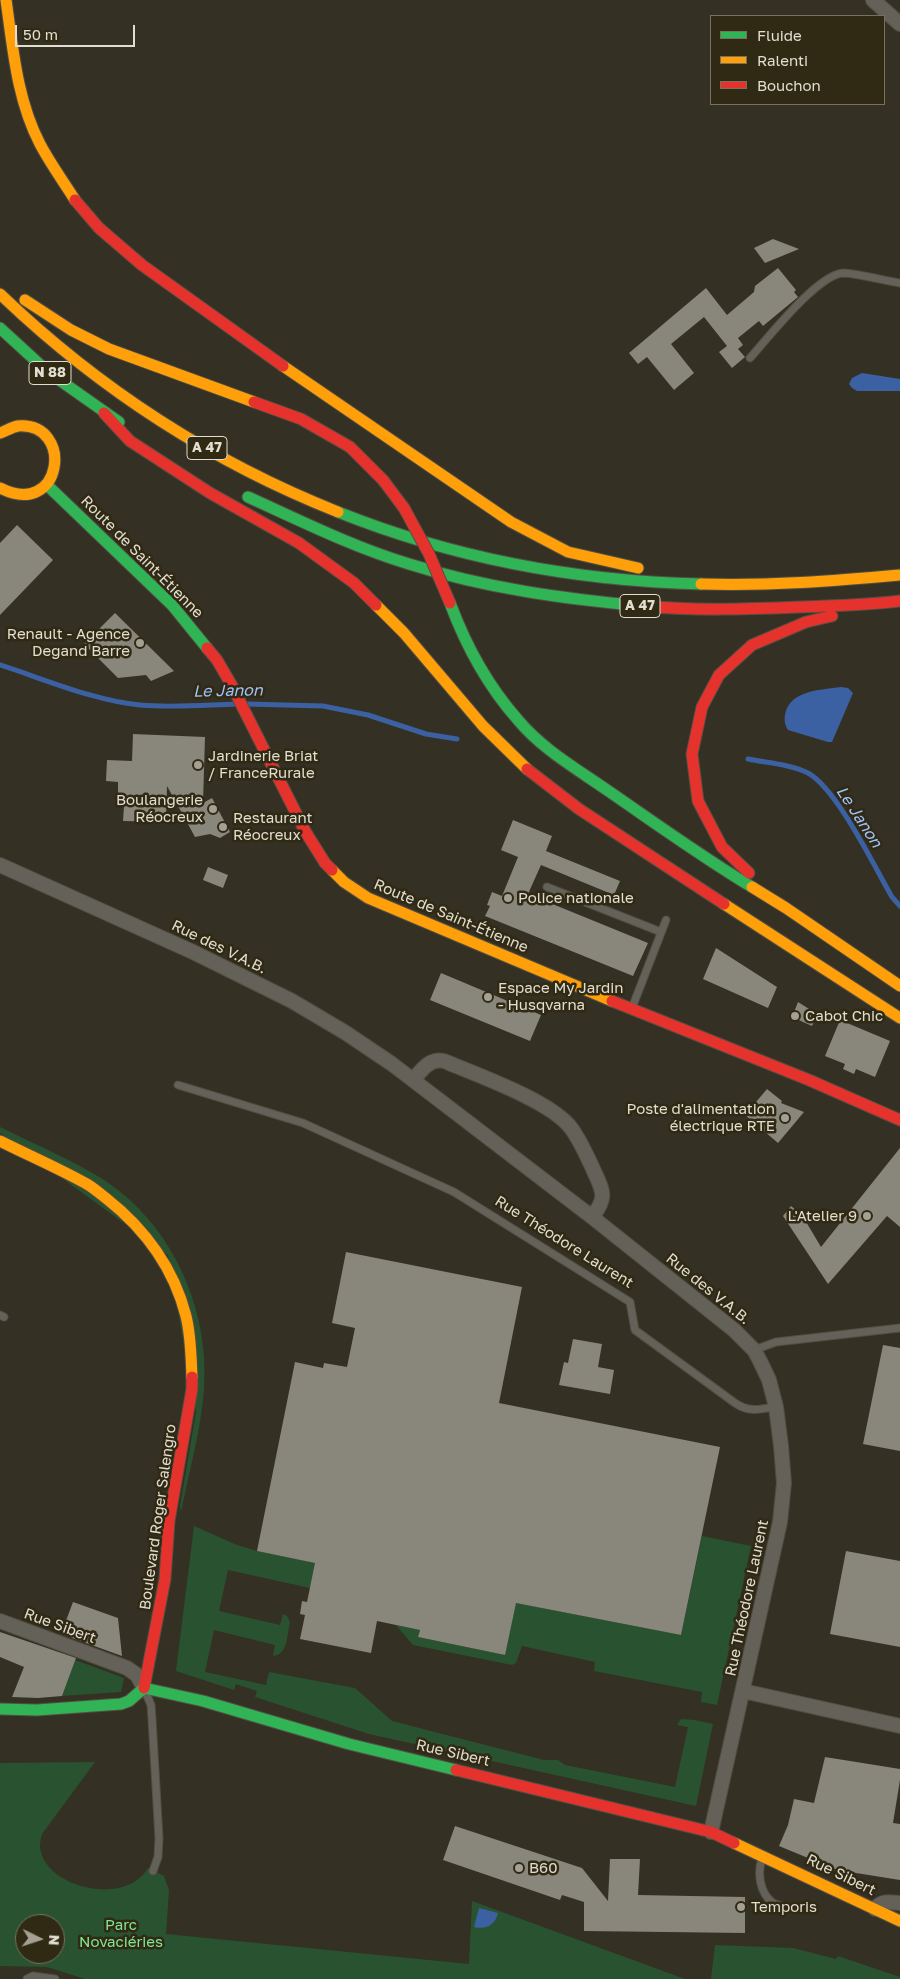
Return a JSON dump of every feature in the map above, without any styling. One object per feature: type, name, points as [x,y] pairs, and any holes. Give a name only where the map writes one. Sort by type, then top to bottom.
[{"type":"main road","points":[[6,0],[17,77],[28,115],[40,144],[75,200],[99,228],[142,265],[336,403],[511,522],[568,552],[647,570],[670,584]]},
{"type":"main road","points":[[0,286],[71,330],[109,349],[301,419],[350,447],[383,480],[404,508],[429,554],[463,637],[479,668],[518,721],[552,751],[587,777],[711,862],[786,908],[900,986]]},
{"type":"main road","name":"A 47","points":[[0,294],[68,354],[147,412],[200,444],[244,470],[293,494],[340,514],[401,536],[444,549],[581,576],[670,584],[790,584],[900,574]]},
{"type":"main road","name":"N 88","points":[[0,328],[48,372],[104,413],[130,440],[210,493],[299,543],[354,583],[404,633],[483,726],[529,771],[579,809],[900,1018]]},
{"type":"main road","points":[[104,413],[147,438]]},
{"type":"main road","points":[[0,432],[20,425],[32,426],[42,432],[50,441],[55,451],[56,463],[53,475],[47,485],[38,491],[28,495],[13,494],[0,488]]},
{"type":"main road","name":"Route de Saint-Étienne","points":[[47,485],[172,605],[217,660],[232,684],[305,830],[325,863],[344,882],[368,898],[403,914],[761,1060],[900,1120]]},
{"type":"main road","name":"A 47","points":[[241,494],[337,537],[408,564],[489,585],[577,600],[675,609],[754,609],[876,604],[900,601]]},
{"type":"main road","points":[[786,908],[722,847],[698,801],[692,754],[702,707],[719,674],[752,645],[806,622],[876,604]]},
{"type":"main road","name":"Boulevard Roger Salengro","points":[[0,1141],[87,1184],[126,1214],[144,1233],[160,1255],[186,1316],[191,1343],[192,1389],[169,1521],[164,1587],[144,1688]]},
{"type":"main road","points":[[0,1708],[37,1710],[120,1704],[129,1701],[144,1688]]},
{"type":"main road","name":"Rue Sibert","points":[[144,1688],[192,1698],[349,1744],[711,1832],[900,1921]]},
{"type":"street","points":[[873,0],[900,24]]},
{"type":"street","name":"Rue des V.A.B.","points":[[0,865],[194,952],[292,1001],[346,1033],[413,1080],[716,1315],[754,1350],[769,1380],[776,1407]]},
{"type":"street","points":[[413,1080],[431,1062],[437,1060],[444,1061],[542,1105],[558,1115],[571,1128],[600,1185],[601,1205],[592,1217]]},
{"type":"street","name":"Rue Théodore Laurent","points":[[711,1832],[780,1522],[784,1483],[776,1407]]},
{"type":"street","name":"Rue Sibert","points":[[0,1621],[127,1668],[137,1676],[144,1688]]},
{"type":"street","points":[[743,1691],[900,1726]]},
{"type":"street","points":[[876,1909],[884,1902],[900,1903]]},
{"type":"lane","points":[[750,358],[802,301],[825,280],[842,273],[900,283]]},
{"type":"lane","points":[[547,887],[661,932]]},
{"type":"lane","points":[[632,1008],[666,920]]},
{"type":"lane","name":"Rue Théodore Laurent","points":[[178,1085],[303,1123],[454,1192],[630,1302],[635,1330],[735,1403],[744,1409],[750,1410],[776,1407]]},
{"type":"lane","points":[[754,1350],[776,1342],[900,1328]]},
{"type":"lane","points":[[144,1688],[151,1705],[159,1838],[158,1856],[153,1871]]},
{"type":"lane","points":[[763,1856],[759,1871],[762,1890],[773,1902],[787,1908]]},
{"type":"lane","points":[[26,1979],[33,1976],[55,1979]]},
{"type":"green space","points":[[0,1127],[89,1171],[126,1196],[147,1218],[166,1243],[181,1270],[193,1298],[200,1328],[204,1358],[204,1389],[200,1420],[181,1512],[180,1506],[196,1412],[168,1255],[0,1133]]},
{"type":"green space","points":[[194,1526],[237,1545],[257,1551],[386,1577],[310,1588],[228,1570],[219,1611],[280,1625],[283,1614],[287,1616],[290,1622],[287,1638],[282,1652],[273,1656],[275,1645],[214,1630],[205,1672],[266,1685],[269,1672],[355,1688],[392,1721],[544,1760],[558,1760],[565,1765],[675,1787],[688,1727],[677,1725],[681,1719],[713,1724],[696,1806],[369,1734],[255,1697],[257,1691],[236,1684],[234,1690],[176,1671]]},
{"type":"green space","points":[[702,1536],[751,1546],[717,1705],[701,1702],[702,1692],[594,1671],[595,1662],[522,1646],[516,1663],[512,1665],[413,1645],[396,1625],[420,1630],[418,1637],[505,1655],[440,1588],[681,1635]]},
{"type":"green space","points":[[75,1660],[124,1678],[121,1692],[62,1696]]},
{"type":"green space","name":"Parc Novaciéries","points":[[95,1762],[42,1834],[40,1846],[44,1860],[54,1872],[69,1882],[86,1887],[104,1889],[122,1887],[137,1880],[148,1868],[164,1876],[169,1890],[166,1934],[469,1964],[472,1901],[685,1979],[85,1979],[47,1967],[0,1966],[0,1763]]},
{"type":"green space","points":[[715,1945],[793,1948],[836,1959],[838,1956],[900,1977],[900,1979],[711,1979]]},
{"type":"water","points":[[862,373],[900,379],[900,391],[857,391],[849,384],[852,378]]},
{"type":"water","points":[[841,687],[848,688],[853,693],[832,742],[788,730],[785,723],[785,715],[793,700],[807,693]]},
{"type":"water","points":[[479,1908],[498,1913],[495,1921],[486,1927],[474,1927]]},
{"type":"building","points":[[773,239],[799,249],[765,263],[754,248]]},
{"type":"building","points":[[778,268],[796,290],[794,292],[798,297],[763,326],[759,321],[738,338],[743,345],[738,349],[745,357],[732,368],[719,352],[727,346],[704,317],[671,344],[694,373],[674,390],[647,357],[638,364],[629,353],[706,288],[727,315],[754,292],[755,286]]},
{"type":"building","points":[[17,525],[53,560],[0,615],[0,543]]},
{"type":"building","points":[[115,613],[174,671],[151,681],[146,675],[118,678],[84,644]]},
{"type":"building","points":[[133,734],[205,737],[203,803],[212,798],[230,832],[220,838],[210,834],[195,837],[167,786],[166,822],[123,821],[124,806],[118,805],[118,782],[106,781],[107,760],[132,761]]},
{"type":"building","name":"Police nationale","points":[[513,820],[552,836],[546,851],[620,881],[614,895],[541,865],[528,894],[648,943],[633,976],[485,916],[490,906],[487,905],[492,892],[502,896],[518,857],[501,850]]},
{"type":"building","points":[[208,867],[228,875],[223,888],[203,880]]},
{"type":"building","points":[[716,948],[777,987],[768,1008],[703,979]]},
{"type":"building","points":[[441,973],[541,1015],[530,1041],[430,1000]]},
{"type":"building","points":[[798,1002],[817,1014],[812,1026],[792,1017]]},
{"type":"building","points":[[840,1020],[890,1041],[875,1077],[856,1069],[854,1074],[843,1069],[845,1064],[825,1056]]},
{"type":"building","points":[[767,1089],[782,1101],[781,1103],[804,1112],[778,1143],[745,1115]]},
{"type":"building","name":"L'Atelier 9","points":[[900,1148],[900,1227],[887,1216],[828,1284],[783,1216],[791,1206],[802,1215],[821,1247]]},
{"type":"building","points":[[346,1252],[522,1287],[499,1403],[720,1447],[681,1635],[516,1603],[505,1655],[418,1637],[420,1630],[377,1621],[371,1653],[300,1639],[305,1615],[300,1614],[302,1601],[307,1602],[315,1563],[257,1551],[295,1362],[323,1368],[324,1363],[347,1367],[355,1328],[332,1323]]},
{"type":"building","points":[[573,1339],[602,1344],[598,1367],[614,1370],[610,1394],[559,1385],[564,1362],[568,1363]]},
{"type":"building","points":[[883,1345],[900,1348],[900,1451],[863,1444]]},
{"type":"building","points":[[846,1551],[900,1561],[900,1647],[830,1634]]},
{"type":"building","points":[[73,1602],[118,1618],[122,1656],[61,1634]]},
{"type":"building","points":[[0,1632],[76,1658],[62,1696],[38,1698],[12,1697],[24,1667],[0,1657]]},
{"type":"building","points":[[825,1757],[900,1769],[893,1823],[900,1824],[900,1880],[837,1870],[779,1846],[788,1825],[794,1799],[814,1803]]},
{"type":"building","points":[[455,1826],[582,1868],[608,1901],[610,1859],[640,1859],[638,1895],[745,1897],[745,1933],[584,1931],[584,1902],[562,1895],[560,1900],[443,1860]]},
{"type":"waterway","name":"Le Janon","points":[[0,665],[70,689],[123,703],[164,706],[236,704]]},
{"type":"waterway","name":"Le Janon","points":[[247,704],[323,706],[368,715],[426,734],[457,739]]},
{"type":"waterway","name":"Le Janon","points":[[748,759],[794,768],[808,773],[819,782],[843,811],[892,897],[900,906]]},
{"type":"traffic: fast","points":[[0,328],[48,372],[119,422]]},
{"type":"traffic: fast","points":[[47,485],[172,605],[207,648]]},
{"type":"traffic: fast","points":[[248,497],[327,533],[409,564],[496,586],[584,600],[643,606]]},
{"type":"traffic: fast","points":[[338,512],[426,542],[516,564],[608,578],[701,584]]},
{"type":"traffic: fast","points":[[450,603],[470,650],[487,679],[507,707],[527,730],[560,758],[679,840],[752,887]]},
{"type":"traffic: fast","points":[[144,1688],[203,1701],[349,1744],[456,1770]]},
{"type":"traffic: fast","points":[[0,1709],[37,1710],[121,1704],[129,1701],[144,1688]]},
{"type":"traffic: slow","points":[[6,0],[17,74],[26,110],[40,144],[75,200]]},
{"type":"traffic: slow","points":[[0,294],[76,361],[158,419],[246,470],[338,512]]},
{"type":"traffic: slow","points":[[25,300],[71,330],[109,349],[254,402]]},
{"type":"traffic: slow","points":[[283,366],[511,522],[568,552],[638,568]]},
{"type":"traffic: slow","points":[[0,433],[18,426],[36,429],[48,439],[54,452],[54,468],[48,481],[37,491],[21,494],[0,488]]},
{"type":"traffic: slow","points":[[701,584],[801,582],[900,575]]},
{"type":"traffic: slow","points":[[376,605],[404,633],[483,726],[527,769]]},
{"type":"traffic: slow","points":[[332,870],[344,882],[368,898],[612,1001]]},
{"type":"traffic: slow","points":[[752,887],[900,986]]},
{"type":"traffic: slow","points":[[724,904],[900,1018]]},
{"type":"traffic: slow","points":[[0,1141],[91,1186],[134,1223],[146,1237],[166,1266],[181,1299],[189,1331],[192,1377]]},
{"type":"traffic: slow","points":[[734,1843],[900,1921]]},
{"type":"traffic: jam","points":[[75,200],[99,228],[142,265],[283,366]]},
{"type":"traffic: jam","points":[[254,402],[301,419],[350,447],[383,480],[404,508]]},
{"type":"traffic: jam","points":[[104,413],[130,441],[210,493],[299,543],[354,583],[376,605]]},
{"type":"traffic: jam","points":[[404,508],[429,554],[450,603]]},
{"type":"traffic: jam","points":[[643,606],[683,609],[741,609],[900,601]]},
{"type":"traffic: jam","points":[[749,873],[722,847],[698,801],[692,754],[702,707],[719,675],[752,645],[806,622],[832,616]]},
{"type":"traffic: jam","points":[[207,648],[217,660],[231,684],[305,831],[325,863],[332,870]]},
{"type":"traffic: jam","points":[[527,769],[579,809],[724,904]]},
{"type":"traffic: jam","points":[[612,1001],[809,1080],[900,1120]]},
{"type":"traffic: jam","points":[[144,1688],[165,1579],[169,1521],[192,1389],[192,1377]]},
{"type":"traffic: jam","points":[[456,1770],[711,1832],[734,1843]]},
{"type":"place","name":"Renault - Agence Degand Barre","points":[[140,643]]},
{"type":"place","name":"Jardinerie Briat / FranceRurale","points":[[198,765]]},
{"type":"place","name":"Boulangerie Réocreux","points":[[213,809]]},
{"type":"place","name":"Restaurant Réocreux","points":[[223,827]]},
{"type":"place","name":"Police nationale","points":[[508,898]]},
{"type":"place","name":"Espace My Jardin - Husqvarna","points":[[488,997]]},
{"type":"place","name":"Cabot Chic","points":[[795,1016]]},
{"type":"place","name":"Poste d'alimentation électrique RTE","points":[[785,1118]]},
{"type":"place","name":"L'Atelier 9","points":[[867,1216]]},
{"type":"place","name":"B60","points":[[519,1868]]},
{"type":"place","name":"Temporis","points":[[741,1907]]}]
